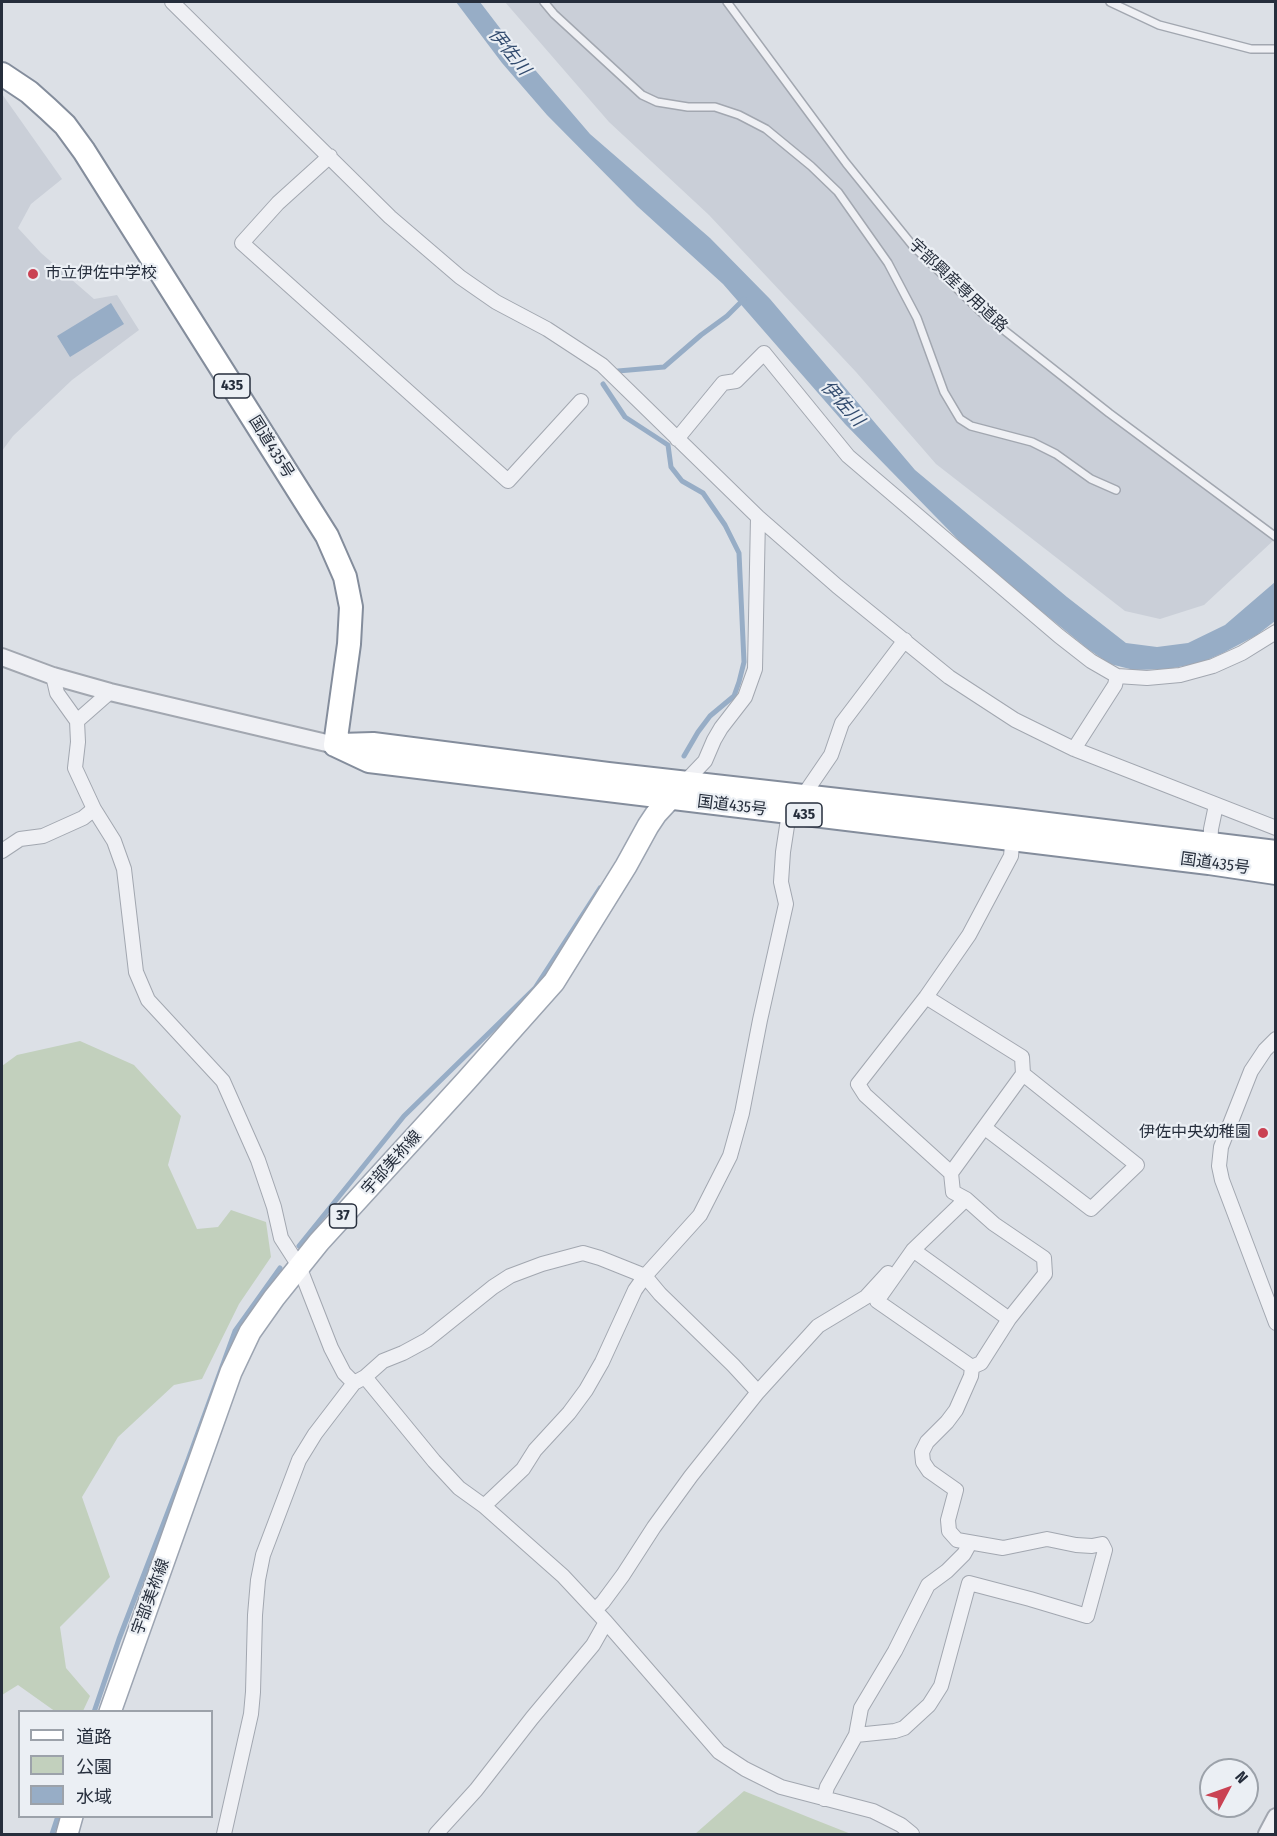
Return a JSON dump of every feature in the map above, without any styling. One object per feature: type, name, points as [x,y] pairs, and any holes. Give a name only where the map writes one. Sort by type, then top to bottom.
[{"type":"highway","name":"国道435号","points":[[2,74],[29,92],[48,109],[65,125],[84,151],[327,536],[345,578],[351,607],[349,644],[335,745],[369,761],[796,804],[1210,853],[1275,852]]},
{"type":"highway","name":"国道435号","points":[[1210,853],[1275,873]]},
{"type":"main road","name":"宇部美祢線","points":[[111,1710],[231,1372],[250,1332],[299,1266],[554,982],[626,866],[648,826],[677,791]]},
{"type":"main road","points":[[67,1834],[71,1818]]},
{"type":"street","points":[[172,2],[390,217],[460,277],[495,302],[547,329],[602,365],[758,517],[837,586],[950,677],[1015,720],[1074,749],[1275,828]]},
{"type":"street","points":[[330,156],[278,203],[242,243],[507,482],[581,401]]},
{"type":"street","points":[[677,439],[723,383],[736,381],[764,352],[848,456],[1059,636],[1117,676],[1147,678],[1180,675],[1213,666],[1242,653],[1275,632]]},
{"type":"street","points":[[677,791],[705,762],[717,734],[745,697],[755,669],[758,517]]},
{"type":"street","points":[[484,1506],[523,1468],[535,1450],[569,1413],[586,1390],[602,1362],[635,1290],[700,1215],[730,1156],[742,1113],[786,904],[781,882],[783,852],[796,804],[831,754],[842,723],[905,640]]},
{"type":"street","points":[[2,657],[52,676],[110,692],[335,745]]},
{"type":"street","points":[[52,676],[57,693],[77,721],[78,742],[75,768],[94,809],[114,841],[124,868],[136,972],[148,1000],[223,1081],[258,1160],[274,1207],[281,1239],[299,1266],[331,1348],[344,1373],[359,1380],[459,1488],[484,1506],[563,1576],[719,1752],[745,1769],[781,1787],[873,1811],[912,1834]]},
{"type":"street","points":[[1074,749],[1115,685],[1117,676]]},
{"type":"street","points":[[77,721],[110,692]]},
{"type":"street","points":[[1210,853],[1211,829],[1216,805]]},
{"type":"street","points":[[2,851],[20,839],[43,836],[83,818],[94,809]]},
{"type":"street","points":[[972,1367],[981,1363],[1009,1319],[1045,1274],[1044,1258],[994,1224],[966,1199],[953,1192],[951,1173],[865,1095],[858,1084],[926,997],[969,935],[1011,856],[1014,829]]},
{"type":"street","points":[[926,997],[1022,1057],[1023,1074],[951,1173]]},
{"type":"street","points":[[1275,1039],[1251,1071],[1221,1147],[1219,1166],[1222,1180],[1275,1323]]},
{"type":"street","points":[[985,1128],[1091,1209],[1137,1165],[1023,1074]]},
{"type":"street","points":[[966,1199],[913,1250],[877,1301],[972,1367]]},
{"type":"street","points":[[913,1250],[1009,1319]]},
{"type":"street","points":[[224,1834],[254,1692],[257,1592],[262,1555],[299,1460],[315,1434],[359,1380],[383,1361],[427,1340],[510,1276],[542,1264],[583,1253],[645,1276],[660,1294],[758,1392]]},
{"type":"street","points":[[595,1610],[623,1575],[690,1476],[758,1392],[818,1326],[867,1297],[889,1271],[900,1269]]},
{"type":"street","points":[[856,1735],[904,1728],[929,1706],[941,1686],[969,1583],[1087,1616],[1105,1550],[1102,1544],[1076,1545],[1047,1539],[1003,1548],[957,1540],[949,1531],[948,1520],[956,1490],[928,1471],[923,1462],[922,1452],[927,1442],[956,1410],[971,1376],[972,1367]]},
{"type":"street","points":[[824,1799],[827,1787],[856,1735],[861,1708],[895,1651],[928,1585],[946,1572],[964,1554],[970,1543]]},
{"type":"street","points":[[436,1834],[476,1790],[593,1645],[606,1622]]},
{"type":"street","points":[[1267,1834],[1275,1817]]},
{"type":"lane","points":[[544,2],[554,14],[642,95],[657,102],[715,107],[739,115],[766,129],[811,166],[838,192],[888,263],[916,318],[944,392],[960,419],[971,426],[1032,442],[1056,454],[1091,479],[1116,490]]},
{"type":"lane","name":"宇部興産専用道路","points":[[727,2],[846,163],[913,246],[938,271],[981,312],[1081,391],[1275,537]]},
{"type":"lane","points":[[1110,2],[1159,25],[1251,49],[1275,49]]},
{"type":"shaded area","points":[[505,2],[727,2],[913,246],[981,312],[1275,539],[1204,605],[1160,619],[1125,611],[936,464],[856,372],[709,215],[609,122]]},
{"type":"shaded area","name":"市立伊佐中学校","points":[[2,94],[62,179],[31,204],[18,228],[41,253],[94,299],[117,295],[139,330],[72,380],[13,436],[2,451]]},
{"type":"green space","points":[[80,1041],[134,1065],[181,1116],[168,1165],[197,1229],[218,1227],[231,1210],[266,1222],[271,1257],[239,1304],[202,1379],[174,1385],[118,1437],[82,1497],[110,1577],[60,1627],[66,1668],[90,1696],[83,1710],[53,1710],[18,1685],[2,1695],[2,1066],[17,1055]]},
{"type":"green space","points":[[744,1791],[808,1817],[851,1834],[695,1834]]},
{"type":"water","name":"伊佐川","points":[[456,2],[480,2],[590,134],[710,238],[770,299],[915,470],[1067,597],[1126,643],[1157,647],[1188,643],[1225,625],[1275,582],[1275,621],[1257,635],[1223,653],[1200,663],[1168,669],[1134,670],[1110,664],[1088,649],[977,559],[845,424],[723,284],[637,206],[547,115],[502,63]]},
{"type":"water","points":[[111,303],[124,324],[70,357],[57,336]]},
{"type":"waterway","points":[[618,371],[664,367],[727,316],[744,299]]},
{"type":"waterway","points":[[603,384],[625,417],[668,445],[671,467],[682,481],[703,493],[725,525],[739,553],[744,662],[739,682],[734,696],[710,716],[684,756]]},
{"type":"waterway","points":[[299,1246],[404,1116],[535,988],[600,888]]},
{"type":"waterway","points":[[95,1710],[119,1639],[235,1331],[280,1268]]},
{"type":"waterway","points":[[52,1834],[57,1818]]},
{"type":"place","name":"市立伊佐中学校","points":[[33,274]]},
{"type":"place","name":"伊佐中央幼稚園","points":[[1263,1133]]}]
